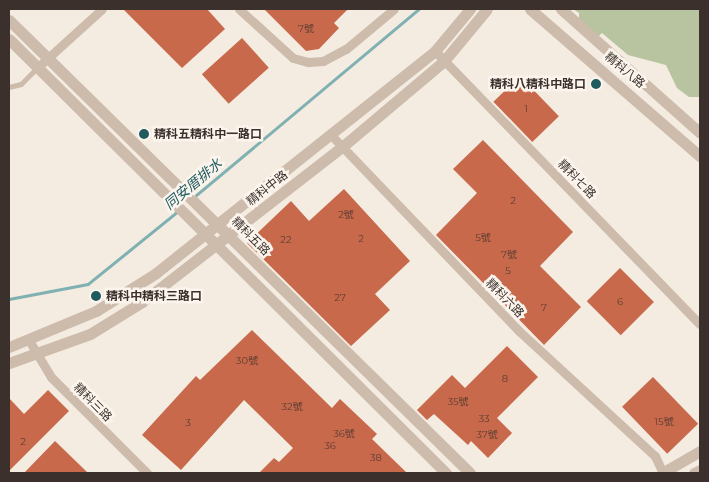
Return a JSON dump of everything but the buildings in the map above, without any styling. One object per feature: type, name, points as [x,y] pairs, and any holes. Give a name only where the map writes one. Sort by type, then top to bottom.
[{"type":"street","points":[[38,67],[102,9]]},
{"type":"street","points":[[239,9],[293,58],[308,62],[323,62],[346,49],[394,9]]},
{"type":"street","name":"精科中路","points":[[9,347],[30,342],[96,311],[156,273],[332,136],[436,51],[470,9]]},
{"type":"street","name":"精科中路","points":[[9,362],[36,354],[116,320],[230,235],[342,147],[444,60],[487,9]]},
{"type":"street","name":"精科八路","points":[[530,9],[700,156]]},
{"type":"street","name":"精科八路","points":[[561,9],[700,133]]},
{"type":"street","name":"精科五路","points":[[9,20],[220,224],[470,473]]},
{"type":"street","points":[[9,40],[446,473]]},
{"type":"street","name":"精科七路","points":[[436,51],[700,324]]},
{"type":"street","name":"精科六路","points":[[332,136],[519,331],[655,456],[662,473]]},
{"type":"street","name":"精科三路","points":[[30,342],[51,378],[147,473]]},
{"type":"street","points":[[662,473],[700,451]]},
{"type":"street","points":[[694,473],[700,470]]},
{"type":"lane","points":[[9,87],[21,84],[38,67]]},
{"type":"green space","points":[[573,9],[700,9],[700,97],[689,97],[677,88],[666,65],[628,55],[602,33],[593,41],[579,28],[579,13]]},
{"type":"waterway","name":"同安厝排水","points":[[194,197],[419,9]]},
{"type":"waterway","name":"同安厝排水","points":[[9,299],[88,284],[177,212]]},
{"type":"place","name":"精科八精科中路口","points":[[596,84]]},
{"type":"place","name":"精科五精科中一路口","points":[[144,134]]},
{"type":"place","name":"精科中精科三路口","points":[[96,296]]}]
